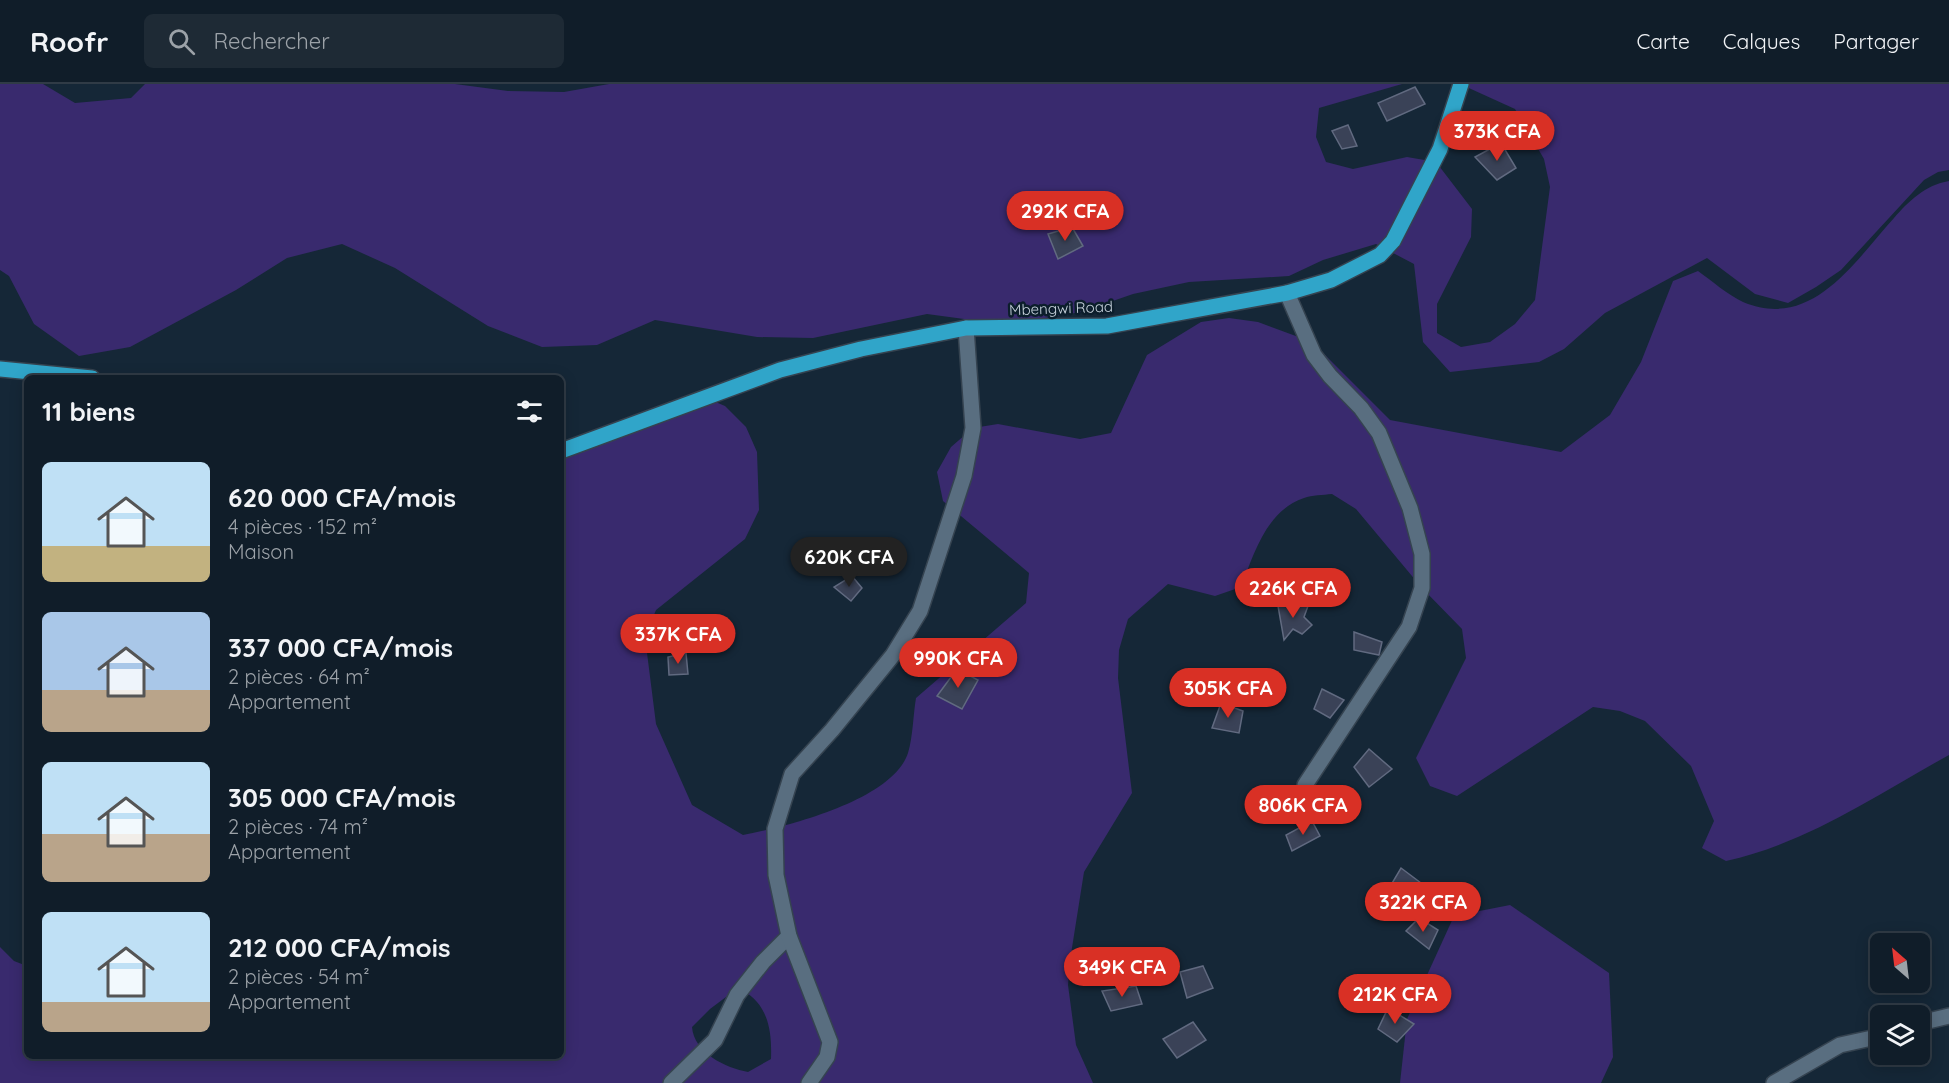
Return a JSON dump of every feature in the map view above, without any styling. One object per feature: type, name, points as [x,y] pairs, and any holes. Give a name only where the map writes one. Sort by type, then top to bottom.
[{"type":"main road","name":"Mbengwi Road","points":[[564,450],[780,370],[861,350],[966,328],[1107,326],[1287,293],[1341,275],[1380,255],[1393,241],[1440,149],[1461,84]]},
{"type":"main road","points":[[0,369],[61,375]]},
{"type":"street","points":[[1287,293],[1314,356],[1361,408],[1379,434],[1410,508],[1422,554],[1422,588],[1409,627],[1305,785]]},
{"type":"street","points":[[809,1083],[827,1057],[830,1042],[789,936],[776,875],[775,829],[792,774],[832,730],[893,655],[920,611],[964,476],[973,428],[966,328]]},
{"type":"street","points":[[671,1083],[715,1040],[737,995],[762,962],[789,936]]},
{"type":"street","points":[[1930,1021],[1949,1016]]},
{"type":"street","points":[[1774,1083],[1840,1045],[1870,1038]]},
{"type":"shaded area","points":[[0,84],[43,84],[75,103],[131,98],[145,84],[455,84],[508,91],[564,92],[609,84],[1402,84],[1319,108],[1316,137],[1326,162],[1353,169],[1407,157],[1436,162],[1472,209],[1471,237],[1437,304],[1437,333],[1461,347],[1490,342],[1515,324],[1535,300],[1550,187],[1544,159],[1515,109],[1460,84],[1949,84],[1949,170],[1938,172],[1924,180],[1841,270],[1788,303],[1755,294],[1707,258],[1605,313],[1564,349],[1539,362],[1450,372],[1423,342],[1414,264],[1376,244],[1323,260],[1289,276],[1189,282],[1133,294],[1081,312],[1021,322],[979,321],[927,314],[813,338],[757,337],[655,320],[597,345],[542,347],[488,326],[395,268],[342,244],[287,258],[236,290],[130,347],[79,356],[34,324],[9,276],[0,270]]},
{"type":"shaded area","points":[[1949,181],[1949,755],[1841,816],[1785,843],[1726,861],[1702,848],[1714,821],[1691,766],[1645,721],[1620,711],[1593,707],[1457,796],[1430,786],[1416,758],[1466,658],[1462,629],[1422,588],[1356,509],[1332,494],[1314,496],[1291,504],[1271,523],[1263,535],[1241,587],[1215,596],[1168,584],[1128,619],[1119,650],[1118,678],[1132,793],[1084,872],[1068,985],[1076,1045],[1093,1083],[0,1083],[0,947],[14,961],[24,965],[24,1059],[564,1059],[564,457],[669,402],[699,395],[725,406],[746,427],[757,452],[759,510],[745,539],[656,610],[645,637],[656,724],[692,805],[743,835],[836,809],[882,785],[898,770],[908,753],[916,698],[1026,603],[1029,573],[943,501],[937,472],[951,447],[973,428],[998,424],[1080,439],[1111,433],[1147,355],[1201,322],[1229,318],[1258,322],[1312,342],[1390,420],[1561,452],[1610,415],[1641,362],[1673,281],[1698,271],[1743,302],[1768,309],[1790,307],[1811,300],[1847,272],[1906,206],[1932,186]],"holes":[[[738,988],[756,1001],[769,1027],[771,1059],[748,1072],[721,1063],[698,1044],[692,1027],[710,1009]]]},
{"type":"shaded area","points":[[1510,905],[1609,973],[1613,1057],[1601,1083],[1400,1083],[1407,1019],[1454,916]]},
{"type":"building","points":[[1415,87],[1425,104],[1387,121],[1378,103]]},
{"type":"building","points":[[1348,125],[1357,146],[1342,149],[1332,131]]},
{"type":"building","points":[[1501,143],[1516,168],[1497,180],[1475,157]]},
{"type":"building","points":[[1072,227],[1083,246],[1058,259],[1048,234]]},
{"type":"building","points":[[852,576],[862,588],[851,601],[834,587]]},
{"type":"building","points":[[1278,606],[1308,606],[1304,617],[1312,625],[1302,634],[1293,629],[1284,640]]},
{"type":"building","points":[[1354,632],[1382,642],[1379,655],[1354,650]]},
{"type":"building","points":[[686,653],[688,674],[669,675],[668,657]]},
{"type":"building","points":[[957,669],[978,680],[962,709],[937,696]]},
{"type":"building","points":[[1322,689],[1344,700],[1330,718],[1314,709]]},
{"type":"building","points":[[1221,703],[1243,711],[1239,733],[1212,728]]},
{"type":"building","points":[[1369,749],[1392,769],[1369,787],[1354,767]]},
{"type":"building","points":[[1312,821],[1320,836],[1292,851],[1286,835]]},
{"type":"building","points":[[1401,868],[1425,886],[1409,904],[1388,890]]},
{"type":"building","points":[[1419,918],[1438,930],[1429,949],[1406,931]]},
{"type":"building","points":[[1203,966],[1213,988],[1187,998],[1180,972]]},
{"type":"building","points":[[1136,986],[1142,1004],[1111,1011],[1102,991]]},
{"type":"building","points":[[1388,1008],[1414,1024],[1397,1042],[1378,1029]]},
{"type":"building","points":[[1193,1022],[1206,1040],[1177,1058],[1163,1039]]}]
